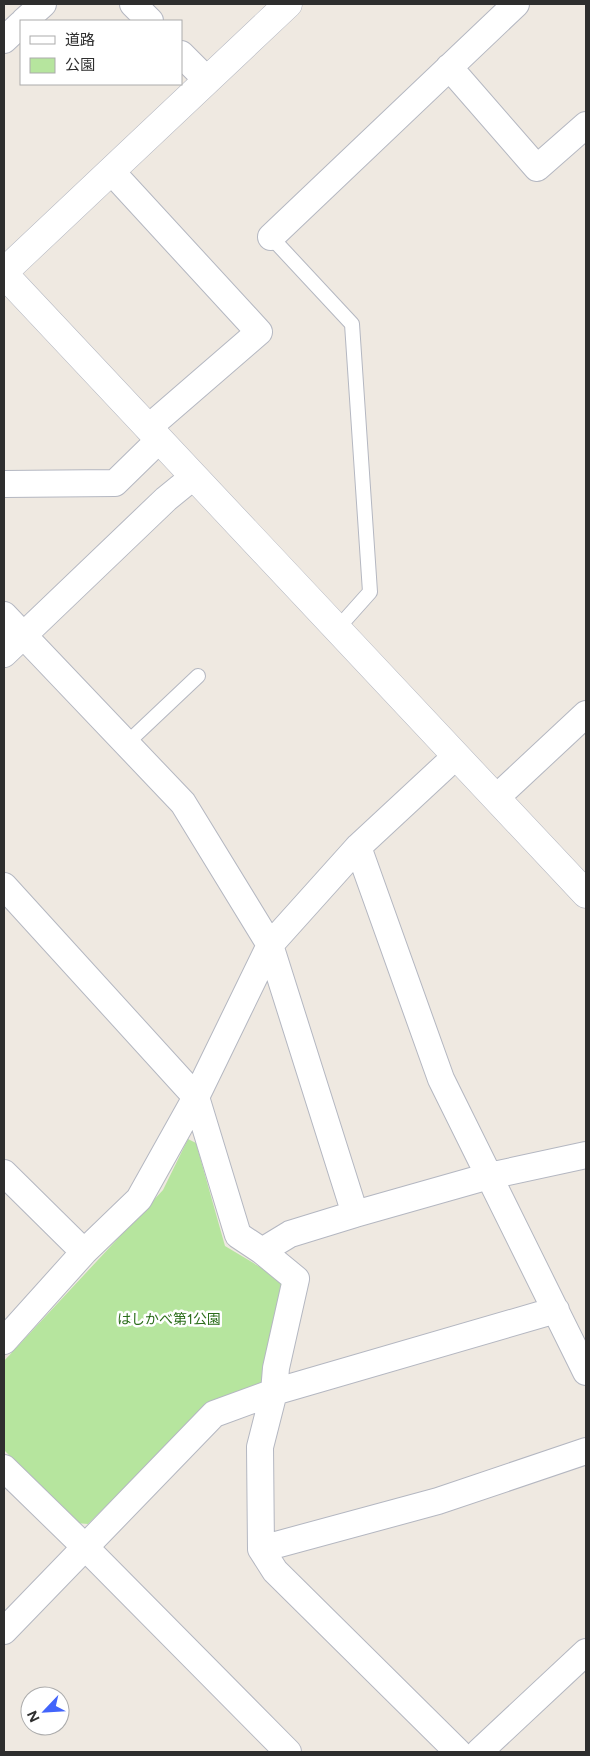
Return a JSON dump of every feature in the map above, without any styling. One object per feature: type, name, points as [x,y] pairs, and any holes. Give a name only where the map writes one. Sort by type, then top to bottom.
[{"type":"street","points":[[25,20],[43,4]]},
{"type":"street","points":[[133,4],[149,20]]},
{"type":"street","points":[[288,4],[4,273],[586,894]]},
{"type":"street","points":[[271,237],[510,6]]},
{"type":"street","points":[[4,40],[20,25]]},
{"type":"street","points":[[182,55],[207,80]]},
{"type":"street","points":[[449,67],[537,168],[586,125]]},
{"type":"street","points":[[4,484],[115,483],[154,434],[259,332],[111,171]]},
{"type":"street","points":[[4,654],[166,499],[194,476]]},
{"type":"street","points":[[4,615],[183,803],[270,945],[355,1214]]},
{"type":"street","points":[[496,798],[586,714]]},
{"type":"street","points":[[4,1341],[84,1252],[139,1199],[196,1097],[270,945],[358,848],[456,756]]},
{"type":"street","points":[[358,848],[441,1079],[586,1372]]},
{"type":"street","points":[[4,886],[196,1097],[238,1234],[296,1279],[276,1368],[274,1392],[260,1447],[261,1549],[275,1571],[458,1752]]},
{"type":"street","points":[[262,1251],[290,1234],[355,1214],[489,1176],[586,1155]]},
{"type":"street","points":[[4,1173],[84,1252]]},
{"type":"street","points":[[4,1631],[214,1414],[274,1392],[556,1310]]},
{"type":"street","points":[[261,1549],[438,1501],[586,1451]]},
{"type":"street","points":[[4,1468],[86,1547],[288,1752]]},
{"type":"street","points":[[479,1752],[586,1652]]},
{"type":"lane","points":[[271,237],[352,324],[370,592],[337,629]]},
{"type":"lane","points":[[126,744],[198,676]]},
{"type":"green space","name":"はしかべ第1公園","points":[[188,1139],[196,1143],[225,1246],[285,1282],[263,1382],[251,1391],[210,1402],[88,1524],[76,1523],[4,1450],[4,1361],[163,1190]]}]
